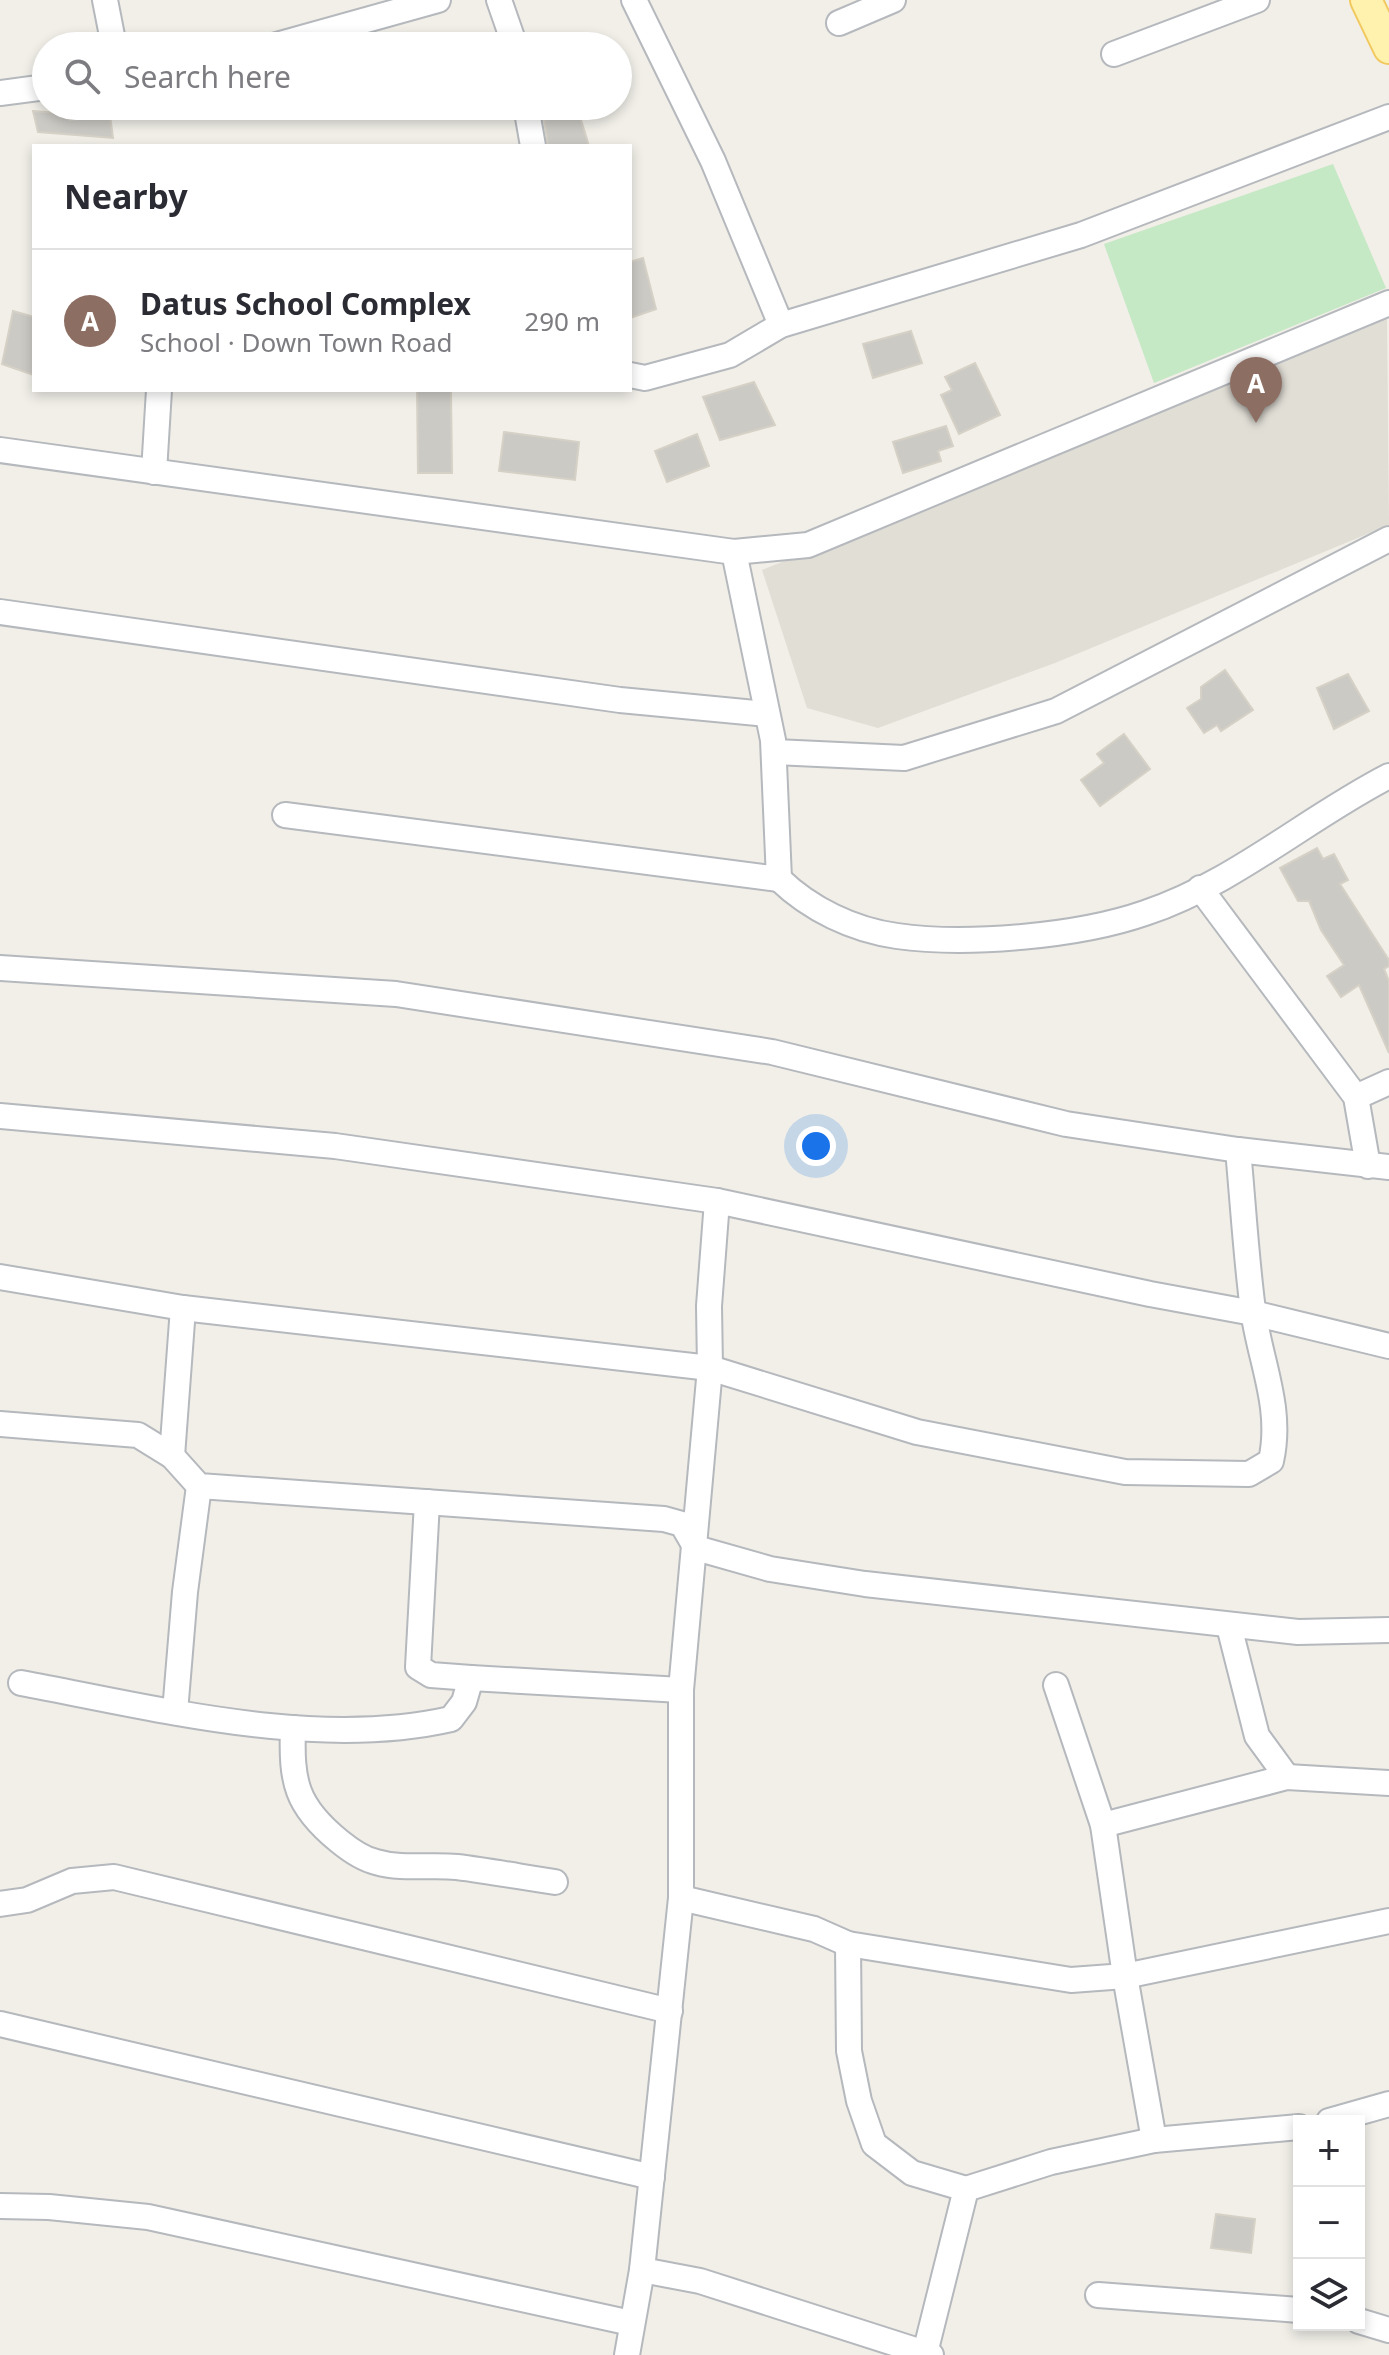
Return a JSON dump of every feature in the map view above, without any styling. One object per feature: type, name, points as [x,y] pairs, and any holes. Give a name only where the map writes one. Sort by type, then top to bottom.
[{"type":"main road","points":[[1366,0],[1389,48]]},
{"type":"street","points":[[105,0],[111,32]]},
{"type":"street","points":[[323,32],[438,0]]},
{"type":"street","points":[[499,0],[510,32]]},
{"type":"street","points":[[634,0],[713,161],[781,325]]},
{"type":"street","points":[[839,23],[893,0]]},
{"type":"street","points":[[1114,54],[1257,0]]},
{"type":"street","points":[[0,93],[32,89]]},
{"type":"street","points":[[632,375],[645,378],[730,355],[781,325],[1081,235],[1389,117]]},
{"type":"street","points":[[528,120],[533,144]]},
{"type":"street","points":[[0,450],[734,552],[808,545],[1389,303]]},
{"type":"street","points":[[154,472],[159,392]]},
{"type":"street","points":[[775,752],[904,758],[1056,711],[1389,539]]},
{"type":"street","points":[[734,552],[775,752],[779,879]]},
{"type":"street","points":[[0,612],[588,696],[766,714]]},
{"type":"street","points":[[285,815],[779,879],[804,903],[840,919],[896,936],[951,938],[1061,933],[1145,913],[1200,888],[1389,776]]},
{"type":"street","points":[[0,968],[396,994],[772,1052],[1066,1124],[1238,1150],[1378,1166],[1356,1097],[1200,888]]},
{"type":"street","points":[[1356,1097],[1389,1082]]},
{"type":"street","points":[[0,1116],[335,1146],[717,1201],[1150,1294],[1253,1313],[1389,1346]]},
{"type":"street","points":[[0,1277],[183,1308],[710,1368],[917,1432],[1009,1452],[1125,1472],[1249,1474],[1271,1461],[1275,1445],[1272,1386],[1253,1313],[1238,1150]]},
{"type":"street","points":[[627,2355],[642,2270],[681,1898],[681,1690],[710,1368],[709,1306],[717,1201]]},
{"type":"street","points":[[172,1456],[183,1308]]},
{"type":"street","points":[[0,1424],[138,1435],[172,1456],[199,1486],[664,1519],[682,1524],[696,1548],[770,1569],[865,1584],[1173,1617],[1229,1626],[1298,1632],[1389,1630]]},
{"type":"street","points":[[175,1712],[185,1592],[199,1486]]},
{"type":"street","points":[[427,1502],[418,1667],[431,1675],[681,1690]]},
{"type":"street","points":[[1229,1626],[1257,1736],[1287,1777]]},
{"type":"street","points":[[21,1683],[175,1712],[293,1728],[407,1730],[451,1719],[464,1702],[471,1678]]},
{"type":"street","points":[[1056,1685],[1103,1825],[1125,1976],[1154,2140]]},
{"type":"street","points":[[293,1728],[292,1761],[299,1794],[312,1819],[351,1850],[376,1862],[413,1867],[453,1867],[555,1882]]},
{"type":"street","points":[[1103,1825],[1287,1777],[1389,1783]]},
{"type":"street","points":[[0,1904],[27,1900],[72,1881],[114,1877],[670,2011]]},
{"type":"street","points":[[681,1898],[814,1929],[848,1944],[1071,1980],[1125,1976],[1389,1921]]},
{"type":"street","points":[[848,1944],[849,2051],[859,2101],[874,2144],[912,2173],[966,2189],[1051,2162],[1154,2140],[1293,2128]]},
{"type":"street","points":[[0,2024],[652,2177]]},
{"type":"street","points":[[1350,2115],[1389,2104]]},
{"type":"street","points":[[642,2270],[700,2281],[928,2354],[966,2189]]},
{"type":"street","points":[[0,2206],[49,2207],[148,2217],[631,2323]]},
{"type":"street","points":[[1098,2295],[1293,2310]]},
{"type":"street","points":[[1365,2323],[1389,2330]]},
{"type":"shaded area","points":[[1387,316],[1389,525],[1055,663],[878,728],[807,708],[762,570]]},
{"type":"green space","points":[[1333,164],[1386,288],[1154,383],[1104,244]]},
{"type":"building","points":[[35,120],[111,120],[113,138],[38,132]]},
{"type":"building","points":[[544,120],[581,120],[588,144],[548,144]]},
{"type":"building","points":[[643,258],[656,309],[632,317],[632,261]]},
{"type":"building","points":[[13,311],[32,316],[32,374],[2,364]]},
{"type":"building","points":[[911,331],[922,363],[873,378],[863,344]]},
{"type":"building","points":[[975,363],[1000,415],[959,434],[941,395],[952,390],[945,377]]},
{"type":"building","points":[[754,382],[775,425],[720,440],[703,397]]},
{"type":"building","points":[[417,392],[451,392],[452,473],[418,473]]},
{"type":"building","points":[[946,426],[953,446],[938,451],[941,461],[903,473],[893,442]]},
{"type":"building","points":[[504,432],[579,442],[575,480],[499,471]]},
{"type":"building","points":[[697,434],[709,466],[667,482],[655,451]]},
{"type":"building","points":[[1225,670],[1253,710],[1221,731],[1217,725],[1204,733],[1187,708],[1201,699],[1201,687]]},
{"type":"building","points":[[1348,674],[1369,711],[1334,729],[1317,688]]},
{"type":"building","points":[[1124,734],[1150,769],[1100,806],[1081,780],[1104,763],[1097,754]]},
{"type":"building","points":[[1317,848],[1323,859],[1334,854],[1348,880],[1340,884],[1389,960],[1389,966],[1384,969],[1389,981],[1389,1053],[1359,985],[1341,997],[1327,976],[1344,965],[1321,930],[1309,901],[1298,901],[1280,868]]},
{"type":"building","points":[[1216,2214],[1255,2219],[1251,2253],[1211,2248]]},
{"type":"place","name":"Datus School Complex","points":[[1256,423]]}]
